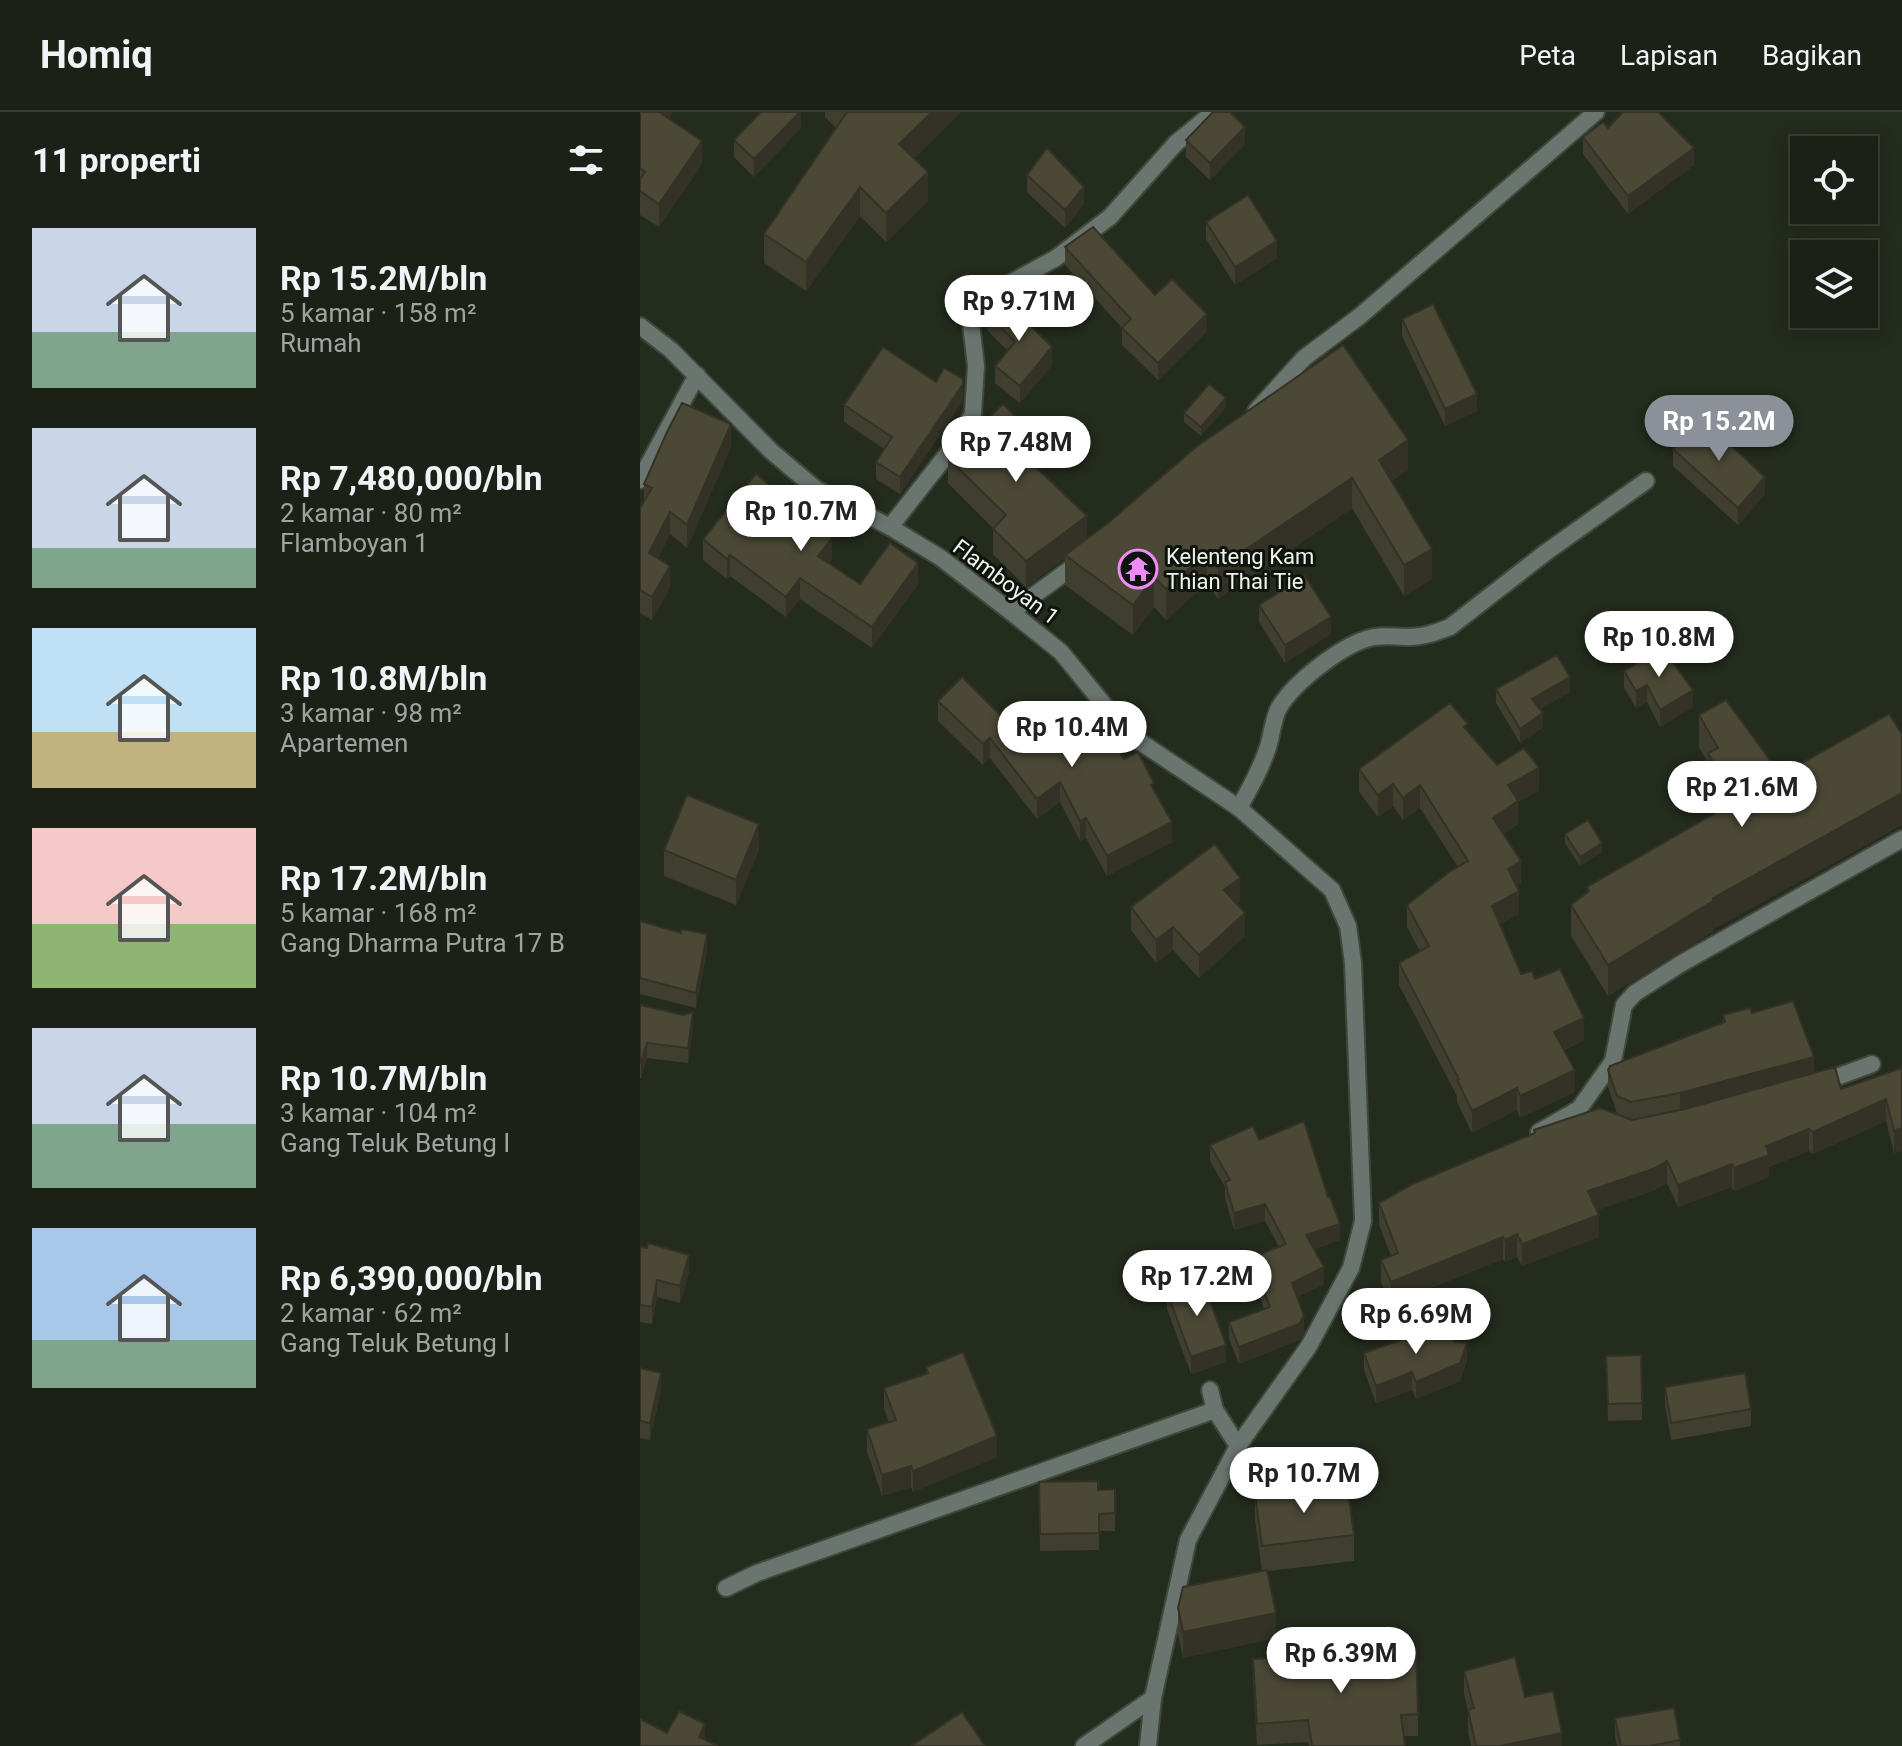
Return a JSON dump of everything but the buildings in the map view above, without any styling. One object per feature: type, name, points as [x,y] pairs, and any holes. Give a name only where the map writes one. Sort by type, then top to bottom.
[{"type":"street","points":[[890,527],[956,443],[973,414],[976,366],[971,324],[973,309],[983,298],[1056,258],[1110,217],[1176,143],[1214,112]]},
{"type":"street","points":[[1248,421],[1304,358],[1408,276],[1596,112]]},
{"type":"street","name":"Flamboyan 1","points":[[640,326],[671,350],[771,451],[816,489],[890,527],[941,558],[1011,612],[1061,652],[1127,733],[1239,808],[1332,890],[1348,926],[1353,963],[1370,1217],[1351,1268],[1309,1346],[1238,1446]]},
{"type":"street","points":[[640,480],[697,375]]},
{"type":"street","points":[[1239,808],[1259,770],[1279,707],[1315,670],[1337,653],[1367,639],[1385,635],[1412,637],[1433,634],[1450,627],[1545,553],[1646,481]]},
{"type":"street","points":[[1011,612],[1091,553]]},
{"type":"street","points":[[1530,1138],[1579,1109],[1613,1061],[1624,1005],[1635,993],[1682,963],[1902,839]]},
{"type":"street","points":[[1804,1088],[1872,1064]]},
{"type":"street","points":[[1579,1109],[1600,1118]]},
{"type":"street","points":[[1148,1746],[1153,1698],[1188,1540],[1238,1446],[1215,1410],[1210,1390]]},
{"type":"street","points":[[726,1588],[757,1573],[1215,1410]]},
{"type":"street","points":[[1084,1746],[1153,1698]]},
{"type":"place","name":"Kelenteng Kam Thian Thai Tie","points":[[1138,569]]}]
